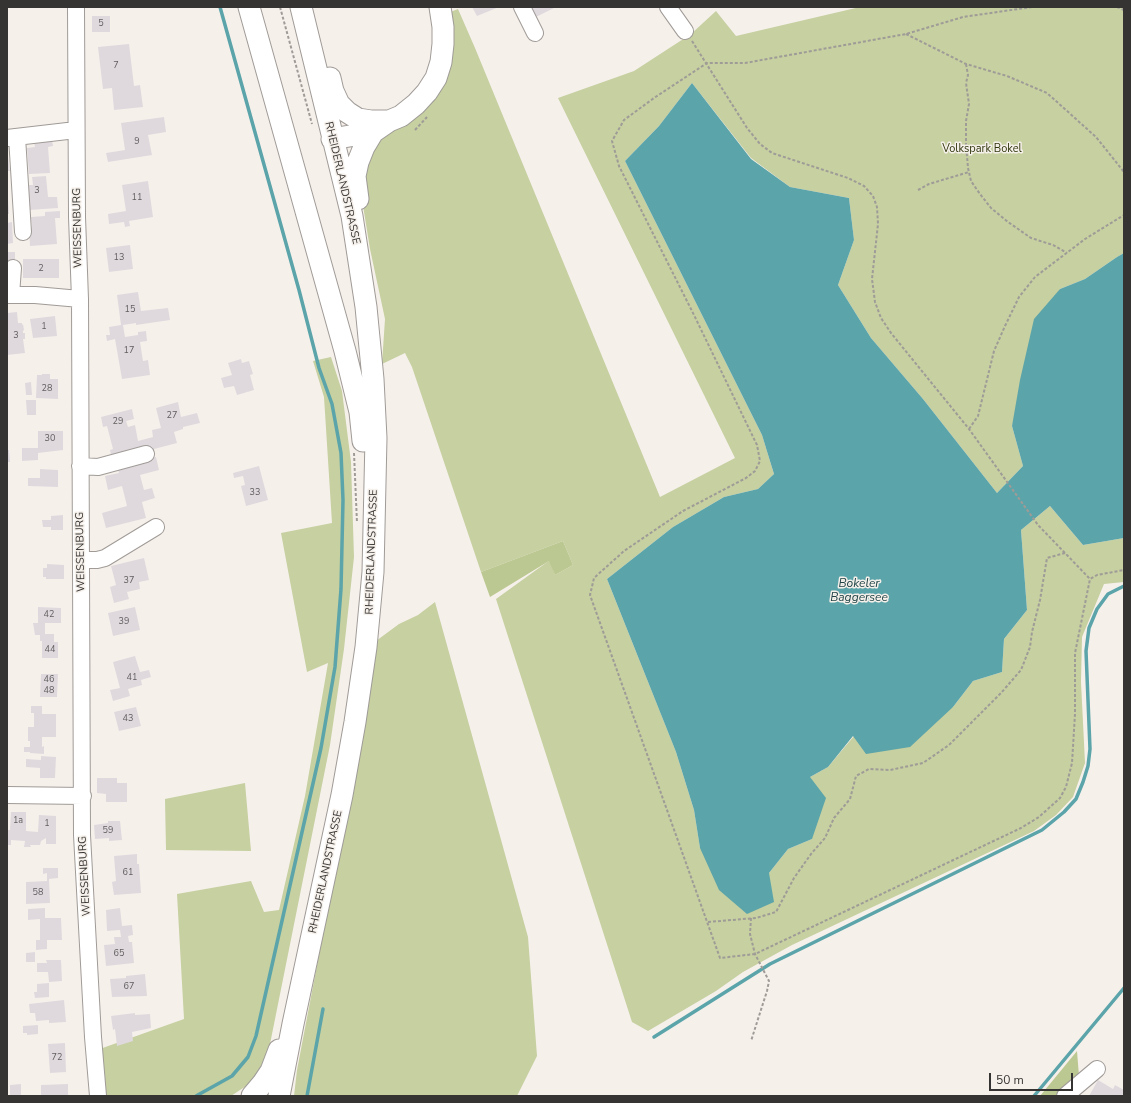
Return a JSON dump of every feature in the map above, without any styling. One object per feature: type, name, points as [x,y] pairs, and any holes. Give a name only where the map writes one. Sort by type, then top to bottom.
[{"type":"main road","points":[[249,7],[345,351],[360,412],[366,462],[374,496]]},
{"type":"main road","name":"RHEIDERLANDSTRASSE","points":[[279,1096],[342,795],[355,722],[366,647],[372,580],[376,438],[373,378],[366,307],[352,216],[301,7]]},
{"type":"main road","points":[[309,7],[333,91],[339,104],[347,112],[381,127]]},
{"type":"main road","points":[[332,139],[381,127],[401,116],[416,104],[427,92],[436,78],[441,62],[443,27],[440,7]]},
{"type":"main road","points":[[352,216],[359,205],[355,176],[358,162],[364,148],[381,127]]},
{"type":"main road","points":[[252,1096],[271,1071],[276,1061],[282,1037],[293,1024]]},
{"type":"main road","points":[[286,1060],[293,1072],[288,1096]]},
{"type":"street","name":"WEISSENBURG","points":[[76,7],[76,130],[80,300],[82,835],[93,1037],[98,1096]]},
{"type":"street","points":[[522,7],[535,32]]},
{"type":"street","points":[[668,7],[685,31]]},
{"type":"street","points":[[22,232],[12,137],[76,130]]},
{"type":"street","points":[[12,268],[9,295],[35,295],[80,300]]},
{"type":"street","points":[[80,466],[98,467],[146,454]]},
{"type":"street","points":[[81,560],[97,560],[105,558],[156,527]]},
{"type":"street","points":[[7,795],[83,796]]},
{"type":"street","points":[[1065,1096],[1098,1069]]},
{"type":"path","points":[[280,7],[313,127]]},
{"type":"path","points":[[1032,7],[963,17],[906,34],[745,63],[707,63],[624,120],[612,141],[619,166],[754,438],[760,461],[755,471],[746,478],[683,511],[624,551],[594,578],[590,595],[720,958],[755,954],[1021,828],[1039,817],[1060,798],[1066,787],[1072,763],[1075,714],[1075,654],[1090,579],[1097,575],[1124,570]]},
{"type":"path","points":[[1117,7],[1124,10]]},
{"type":"path","points":[[685,31],[707,63],[747,128],[760,144],[772,153],[848,178],[864,186],[873,196],[877,207],[878,224],[872,279],[875,302],[881,318],[891,333],[969,429],[1038,525],[1090,579]]},
{"type":"path","points":[[906,34],[966,64],[1007,76],[1047,93],[1096,137],[1124,172]]},
{"type":"path","points":[[966,64],[968,75],[966,83],[969,104],[966,129],[971,181],[991,208],[1032,238],[1053,245],[1067,253]]},
{"type":"path","points":[[918,190],[929,184],[969,172]]},
{"type":"path","points":[[969,429],[978,416],[994,351],[1019,297],[1035,277],[1085,239],[1124,215]]},
{"type":"path","points":[[354,452],[357,523]]},
{"type":"path","points":[[708,922],[751,918],[776,912],[794,878],[811,854],[825,838],[834,818],[850,799],[856,776],[869,769],[890,770],[923,763],[949,745],[1001,694],[1021,670],[1030,647],[1047,558],[1065,553]]},
{"type":"path","points":[[751,918],[750,934],[755,954],[769,981],[767,992],[751,1041]]},
{"type":"green space","name":"Volkspark Bokel","points":[[860,7],[1124,7],[1124,253],[1085,279],[1060,289],[1012,426],[1023,466],[997,493],[923,399],[871,338],[838,285],[854,240],[849,198],[790,187],[751,158],[692,83],[659,126],[625,161],[762,435],[774,474],[758,489],[724,497],[673,527],[607,579],[676,752],[694,810],[700,848],[769,873],[788,849],[812,839],[810,777],[828,767],[854,736],[953,707],[973,681],[1002,672],[1004,639],[1027,610],[1021,530],[1050,506],[1083,545],[1124,538],[1124,582],[1104,584],[1082,637],[1081,682],[1085,763],[1073,797],[1056,815],[1034,831],[792,945],[743,972],[716,991],[648,1031],[632,1022],[496,599],[550,560],[555,575],[573,565],[563,541],[481,572],[412,367],[405,353],[382,364],[385,319],[370,249],[360,187],[376,141],[419,110],[448,13],[458,9],[660,497],[735,458],[558,98],[634,71],[691,34],[716,11],[736,36]]},
{"type":"green space","points":[[331,357],[342,391],[351,462],[354,557],[344,649],[330,745],[270,1044],[256,1075],[246,1086],[231,1096],[101,1096],[97,1050],[184,1019],[177,894],[251,881],[264,912],[279,910],[305,796],[328,663],[307,672],[281,533],[332,523],[324,397],[313,361]]},
{"type":"green space","points":[[563,541],[573,565],[555,575],[549,561],[490,597],[481,572]]},
{"type":"green space","points":[[435,602],[528,937],[537,1056],[517,1096],[294,1096],[297,1070],[362,730],[376,641],[399,624],[418,615]]},
{"type":"green space","points":[[245,783],[251,851],[166,850],[165,799]]},
{"type":"green space","points":[[1077,1051],[1079,1076],[1055,1096],[1040,1096]]},
{"type":"water","name":"Bokeler Baggersee","points":[[692,83],[751,159],[790,187],[849,198],[854,240],[838,285],[871,338],[923,399],[997,493],[1023,466],[1012,426],[1020,380],[1034,319],[1060,289],[1085,279],[1124,253],[1124,538],[1083,545],[1050,506],[1021,530],[1027,610],[1004,639],[1002,672],[973,681],[953,707],[910,747],[866,754],[853,736],[828,767],[810,777],[826,798],[812,839],[788,849],[769,873],[774,902],[747,914],[719,890],[700,848],[694,810],[676,752],[607,579],[673,527],[724,497],[758,489],[774,474],[762,435],[625,161],[659,126]]},
{"type":"building","points":[[472,7],[499,7],[477,16]]},
{"type":"building","points":[[528,7],[556,7],[534,18]]},
{"type":"building","points":[[92,16],[110,16],[110,32],[92,32]]},
{"type":"building","points":[[129,44],[134,86],[140,85],[143,107],[114,110],[112,88],[103,89],[98,47]]},
{"type":"building","points":[[164,117],[166,132],[148,135],[152,155],[108,162],[106,153],[125,150],[121,123]]},
{"type":"building","points":[[52,140],[53,146],[48,147],[50,173],[29,174],[27,148],[35,147],[34,142]]},
{"type":"building","points":[[8,157],[10,171],[7,171]]},
{"type":"building","points":[[46,176],[48,197],[57,197],[58,208],[29,210],[27,185],[33,185],[32,177]]},
{"type":"building","points":[[148,181],[153,217],[129,221],[130,226],[125,227],[124,222],[109,224],[108,214],[126,211],[122,185]]},
{"type":"building","points":[[8,199],[9,214],[7,214]]},
{"type":"building","points":[[60,211],[60,218],[55,218],[57,244],[30,246],[29,228],[32,228],[31,217],[45,216],[45,212]]},
{"type":"building","points":[[12,222],[13,243],[7,244],[7,223]]},
{"type":"building","points":[[130,245],[133,269],[109,272],[106,248]]},
{"type":"building","points":[[7,252],[15,252],[15,263],[7,263]]},
{"type":"building","points":[[23,259],[59,259],[59,278],[23,278]]},
{"type":"building","points":[[138,292],[141,311],[168,308],[170,320],[136,325],[136,323],[123,325],[125,337],[138,335],[138,332],[146,331],[147,341],[140,342],[143,361],[148,360],[150,375],[122,379],[115,339],[107,341],[106,335],[110,335],[109,327],[121,325],[117,295]]},
{"type":"building","points":[[17,312],[18,323],[23,324],[23,333],[25,333],[25,339],[23,339],[25,353],[7,355],[7,313]]},
{"type":"building","points":[[55,316],[57,336],[33,338],[30,319]]},
{"type":"building","points":[[241,359],[242,363],[249,361],[253,374],[250,375],[254,390],[237,395],[234,386],[224,388],[221,378],[232,375],[228,363]]},
{"type":"building","points":[[50,374],[50,379],[58,379],[58,399],[36,398],[37,375]]},
{"type":"building","points":[[31,382],[32,395],[26,395],[25,383]]},
{"type":"building","points":[[26,400],[36,400],[36,415],[27,415]]},
{"type":"building","points":[[178,402],[181,417],[197,413],[200,423],[183,427],[183,429],[174,432],[177,443],[112,460],[110,450],[113,449],[107,426],[103,427],[101,417],[132,409],[134,419],[126,421],[128,427],[135,425],[138,441],[153,437],[152,430],[161,428],[156,408]]},
{"type":"building","points":[[38,431],[63,431],[63,450],[38,453],[38,460],[22,461],[22,448],[38,448]]},
{"type":"building","points":[[7,450],[9,450],[10,462],[7,462]]},
{"type":"building","points":[[156,457],[159,470],[140,475],[144,490],[152,488],[155,498],[142,502],[146,518],[106,528],[102,513],[127,506],[122,486],[108,490],[105,476],[119,473],[117,467]]},
{"type":"building","points":[[259,466],[268,500],[246,506],[241,486],[245,485],[243,476],[234,478],[233,473]]},
{"type":"building","points":[[40,469],[58,470],[58,487],[28,486],[28,478],[40,478]]},
{"type":"building","points":[[63,515],[63,530],[51,530],[51,527],[43,527],[42,520],[51,520],[51,516]]},
{"type":"building","points":[[144,558],[149,580],[139,582],[140,589],[127,592],[129,599],[114,603],[110,587],[116,585],[111,566]]},
{"type":"building","points":[[47,564],[64,565],[64,579],[46,579],[46,577],[43,577],[43,568],[47,568]]},
{"type":"building","points":[[38,607],[61,608],[61,623],[45,623],[45,634],[54,634],[54,642],[58,642],[58,658],[42,658],[42,641],[40,641],[40,635],[35,635],[33,623],[38,623]]},
{"type":"building","points":[[135,607],[140,630],[113,636],[108,613]]},
{"type":"building","points":[[135,656],[140,672],[149,670],[151,677],[141,680],[142,685],[128,689],[130,696],[113,701],[110,690],[120,688],[113,662]]},
{"type":"building","points":[[41,674],[58,674],[57,697],[40,697]]},
{"type":"building","points":[[31,706],[42,706],[42,714],[56,714],[56,737],[42,737],[44,754],[24,752],[24,747],[30,747],[30,741],[28,741],[28,727],[34,727],[34,713],[31,713]]},
{"type":"building","points":[[136,707],[141,726],[119,731],[114,712]]},
{"type":"building","points":[[41,756],[56,757],[55,778],[40,778],[40,768],[26,767],[26,759],[41,760]]},
{"type":"building","points":[[97,778],[117,778],[117,783],[127,783],[127,802],[106,802],[106,794],[97,793]]},
{"type":"building","points":[[11,812],[26,812],[26,831],[38,832],[39,815],[56,816],[56,844],[46,844],[46,838],[41,841],[40,845],[30,845],[31,847],[24,847],[25,841],[11,840],[11,845],[7,845],[7,830],[10,830]]},
{"type":"building","points":[[108,821],[120,821],[122,840],[109,841],[109,838],[95,839],[94,825],[108,823]]},
{"type":"building","points":[[137,854],[141,893],[114,895],[112,882],[116,881],[114,856]]},
{"type":"building","points":[[43,868],[58,868],[58,878],[49,879],[50,903],[26,904],[26,882],[47,881],[47,873],[43,874]]},
{"type":"building","points":[[45,908],[45,918],[61,918],[62,940],[47,940],[47,949],[36,950],[36,940],[40,940],[40,919],[28,920],[28,909]]},
{"type":"building","points":[[120,908],[122,926],[132,925],[133,935],[128,936],[129,942],[132,942],[134,963],[106,966],[104,945],[115,944],[114,937],[121,937],[120,930],[107,931],[106,910]]},
{"type":"building","points":[[35,952],[35,962],[26,962],[26,953]]},
{"type":"building","points":[[46,960],[61,960],[62,981],[49,982],[48,972],[37,972],[37,963],[47,963]]},
{"type":"building","points":[[145,974],[147,996],[112,997],[110,979],[126,978],[126,976]]},
{"type":"building","points":[[49,983],[49,997],[35,998],[34,992],[37,992],[37,984]]},
{"type":"building","points":[[64,1000],[66,1022],[49,1023],[49,1020],[36,1021],[35,1013],[30,1013],[29,1004]]},
{"type":"building","points":[[135,1013],[135,1015],[150,1014],[151,1028],[132,1032],[133,1041],[117,1046],[115,1029],[113,1030],[111,1016]]},
{"type":"building","points":[[38,1025],[38,1034],[27,1035],[27,1033],[23,1033],[23,1026]]},
{"type":"building","points":[[65,1043],[66,1072],[50,1073],[48,1044]]},
{"type":"building","points":[[1098,1080],[1113,1089],[1115,1085],[1124,1090],[1124,1096],[1089,1096]]},
{"type":"building","points":[[21,1084],[21,1096],[10,1096],[10,1085]]},
{"type":"building","points":[[68,1084],[68,1096],[41,1096],[41,1085]]},
{"type":"waterway","points":[[196,1096],[232,1076],[248,1057],[256,1036],[321,748],[335,667],[341,589],[343,500],[341,453],[332,404],[319,368],[299,290],[220,7]]},
{"type":"waterway","points":[[654,1037],[770,964],[1042,830],[1064,812],[1076,799],[1088,766],[1090,749],[1086,651],[1089,628],[1097,609],[1108,594],[1124,586]]},
{"type":"waterway","points":[[1034,1096],[1124,988]]},
{"type":"waterway","points":[[307,1096],[323,1009]]}]
